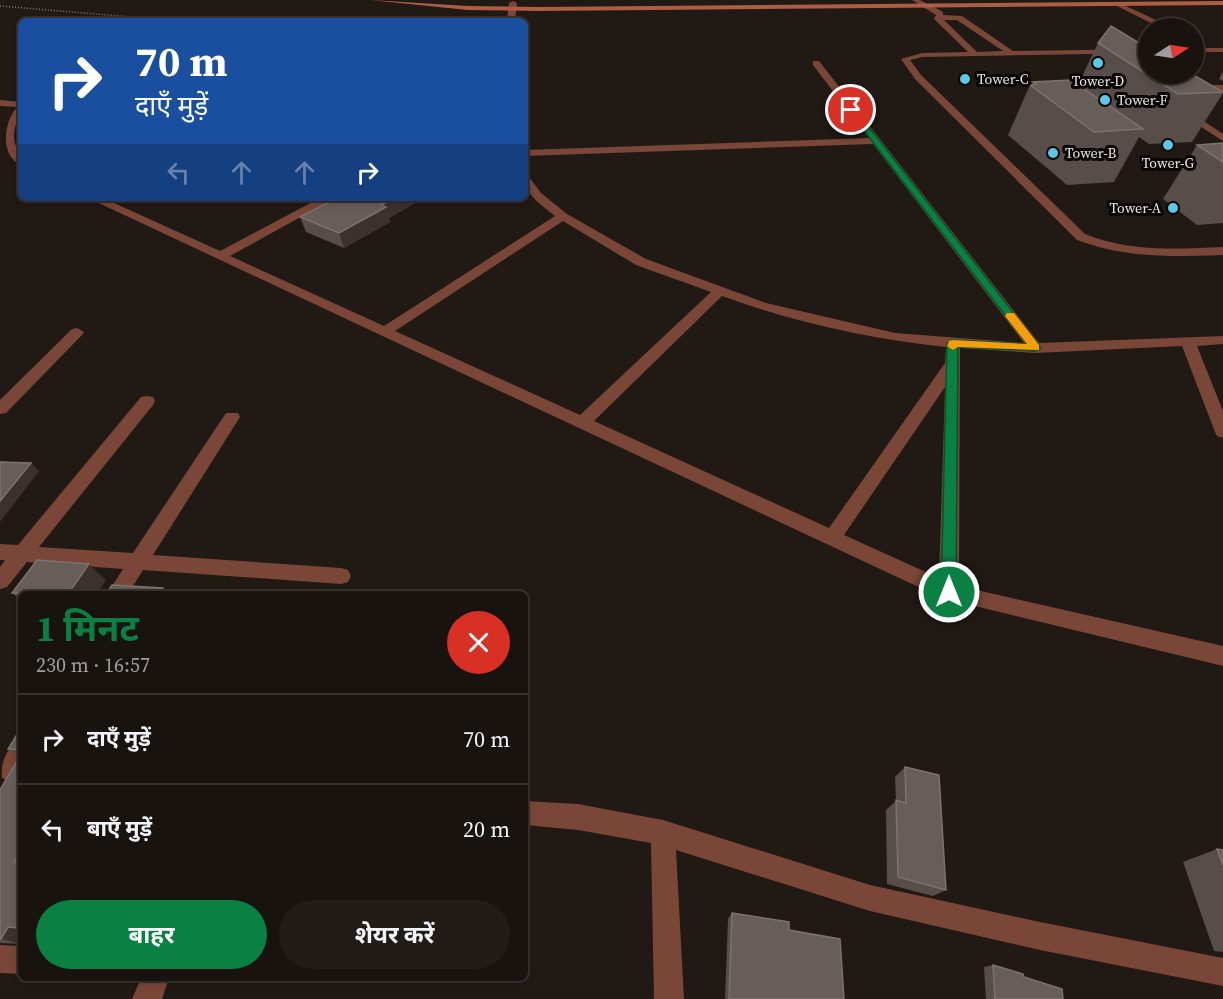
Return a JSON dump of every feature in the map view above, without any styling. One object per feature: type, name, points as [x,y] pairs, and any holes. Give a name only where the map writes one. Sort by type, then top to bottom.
[{"type":"main road","points":[[373,0],[513,6],[1223,3]]},
{"type":"main road","points":[[442,0],[513,6],[974,0]]},
{"type":"street","points":[[915,0],[945,16],[959,18],[1011,53]]},
{"type":"street","points":[[1117,4],[1146,18]]},
{"type":"street","points":[[511,18],[513,6]]},
{"type":"street","points":[[945,16],[937,19],[975,54]]},
{"type":"street","points":[[1204,48],[1208,50]]},
{"type":"street","points":[[1204,50],[1223,50]]},
{"type":"street","points":[[1138,51],[922,55],[905,59],[918,77],[1081,237],[1098,245],[1130,250],[1191,252],[1223,250]]},
{"type":"street","points":[[816,63],[1035,348]]},
{"type":"street","points":[[1176,88],[1223,88]]},
{"type":"street","points":[[0,103],[18,106]]},
{"type":"street","points":[[1178,108],[1223,138]]},
{"type":"street","points":[[18,110],[10,124],[9,144],[18,160]]},
{"type":"street","points":[[528,153],[875,141]]},
{"type":"street","points":[[528,183],[537,195],[563,216],[641,262],[762,306],[895,337],[1035,348],[1223,340]]},
{"type":"street","points":[[101,201],[949,592],[1223,656]]},
{"type":"street","points":[[220,256],[323,201]]},
{"type":"street","points":[[384,332],[563,216]]},
{"type":"street","points":[[582,423],[720,291]]},
{"type":"street","points":[[0,409],[77,332]]},
{"type":"street","points":[[1188,342],[1223,432]]},
{"type":"street","points":[[949,592],[953,343]]},
{"type":"street","points":[[832,538],[951,366]]},
{"type":"street","points":[[0,582],[147,400]]},
{"type":"street","points":[[119,591],[232,417]]},
{"type":"street","points":[[0,552],[341,576]]},
{"type":"street","points":[[528,813],[578,817],[663,833],[870,898],[1040,936],[1223,972]]},
{"type":"street","points":[[663,833],[669,999]]},
{"type":"street","points":[[0,959],[18,960]]},
{"type":"street","points":[[147,999],[153,981]]},
{"type":"path","points":[[0,6],[145,18]]},
{"type":"building","points":[[1111,26],[1138,42],[1138,68],[1098,43]]},
{"type":"building","points":[[1071,80],[1143,129],[1094,132],[1030,85],[1036,84],[1033,82]]},
{"type":"building","points":[[1204,81],[1223,92],[1178,94],[1162,84],[1204,84]]},
{"type":"building","points":[[1223,143],[1223,162],[1197,145]]},
{"type":"building","points":[[331,201],[389,201],[381,205],[386,207],[339,233],[300,217]]},
{"type":"building","points":[[0,462],[31,463],[0,501]]},
{"type":"building","points":[[37,560],[89,564],[70,591],[12,593]]},
{"type":"building","points":[[112,585],[163,588],[162,591],[108,591]]},
{"type":"building","points":[[18,733],[18,750],[8,749]]},
{"type":"building","points":[[18,759],[18,855],[14,862],[18,862],[18,928],[8,927],[1,939],[0,939],[0,790]]},
{"type":"building","points":[[905,767],[939,775],[946,890],[898,877],[896,800],[906,803]]},
{"type":"building","points":[[1217,849],[1223,850],[1223,865]]},
{"type":"building","points":[[732,913],[789,922],[789,930],[840,939],[844,999],[729,999]]},
{"type":"building","points":[[993,965],[1062,989],[1063,999],[995,999]]},
{"type":"slow traffic","points":[[953,346],[953,343],[1035,348],[1011,316]]},
{"type":"place","name":"Tower-D","points":[[1098,63]]},
{"type":"place","name":"Tower-C","points":[[965,79]]},
{"type":"place","name":"Tower-F","points":[[1105,100]]},
{"type":"place","name":"Tower-G","points":[[1168,145]]},
{"type":"place","name":"Tower-B","points":[[1053,153]]},
{"type":"place","name":"Tower-A","points":[[1173,208]]},
{"type":"route","points":[[851,110],[1035,348],[953,343],[949,592]]}]
